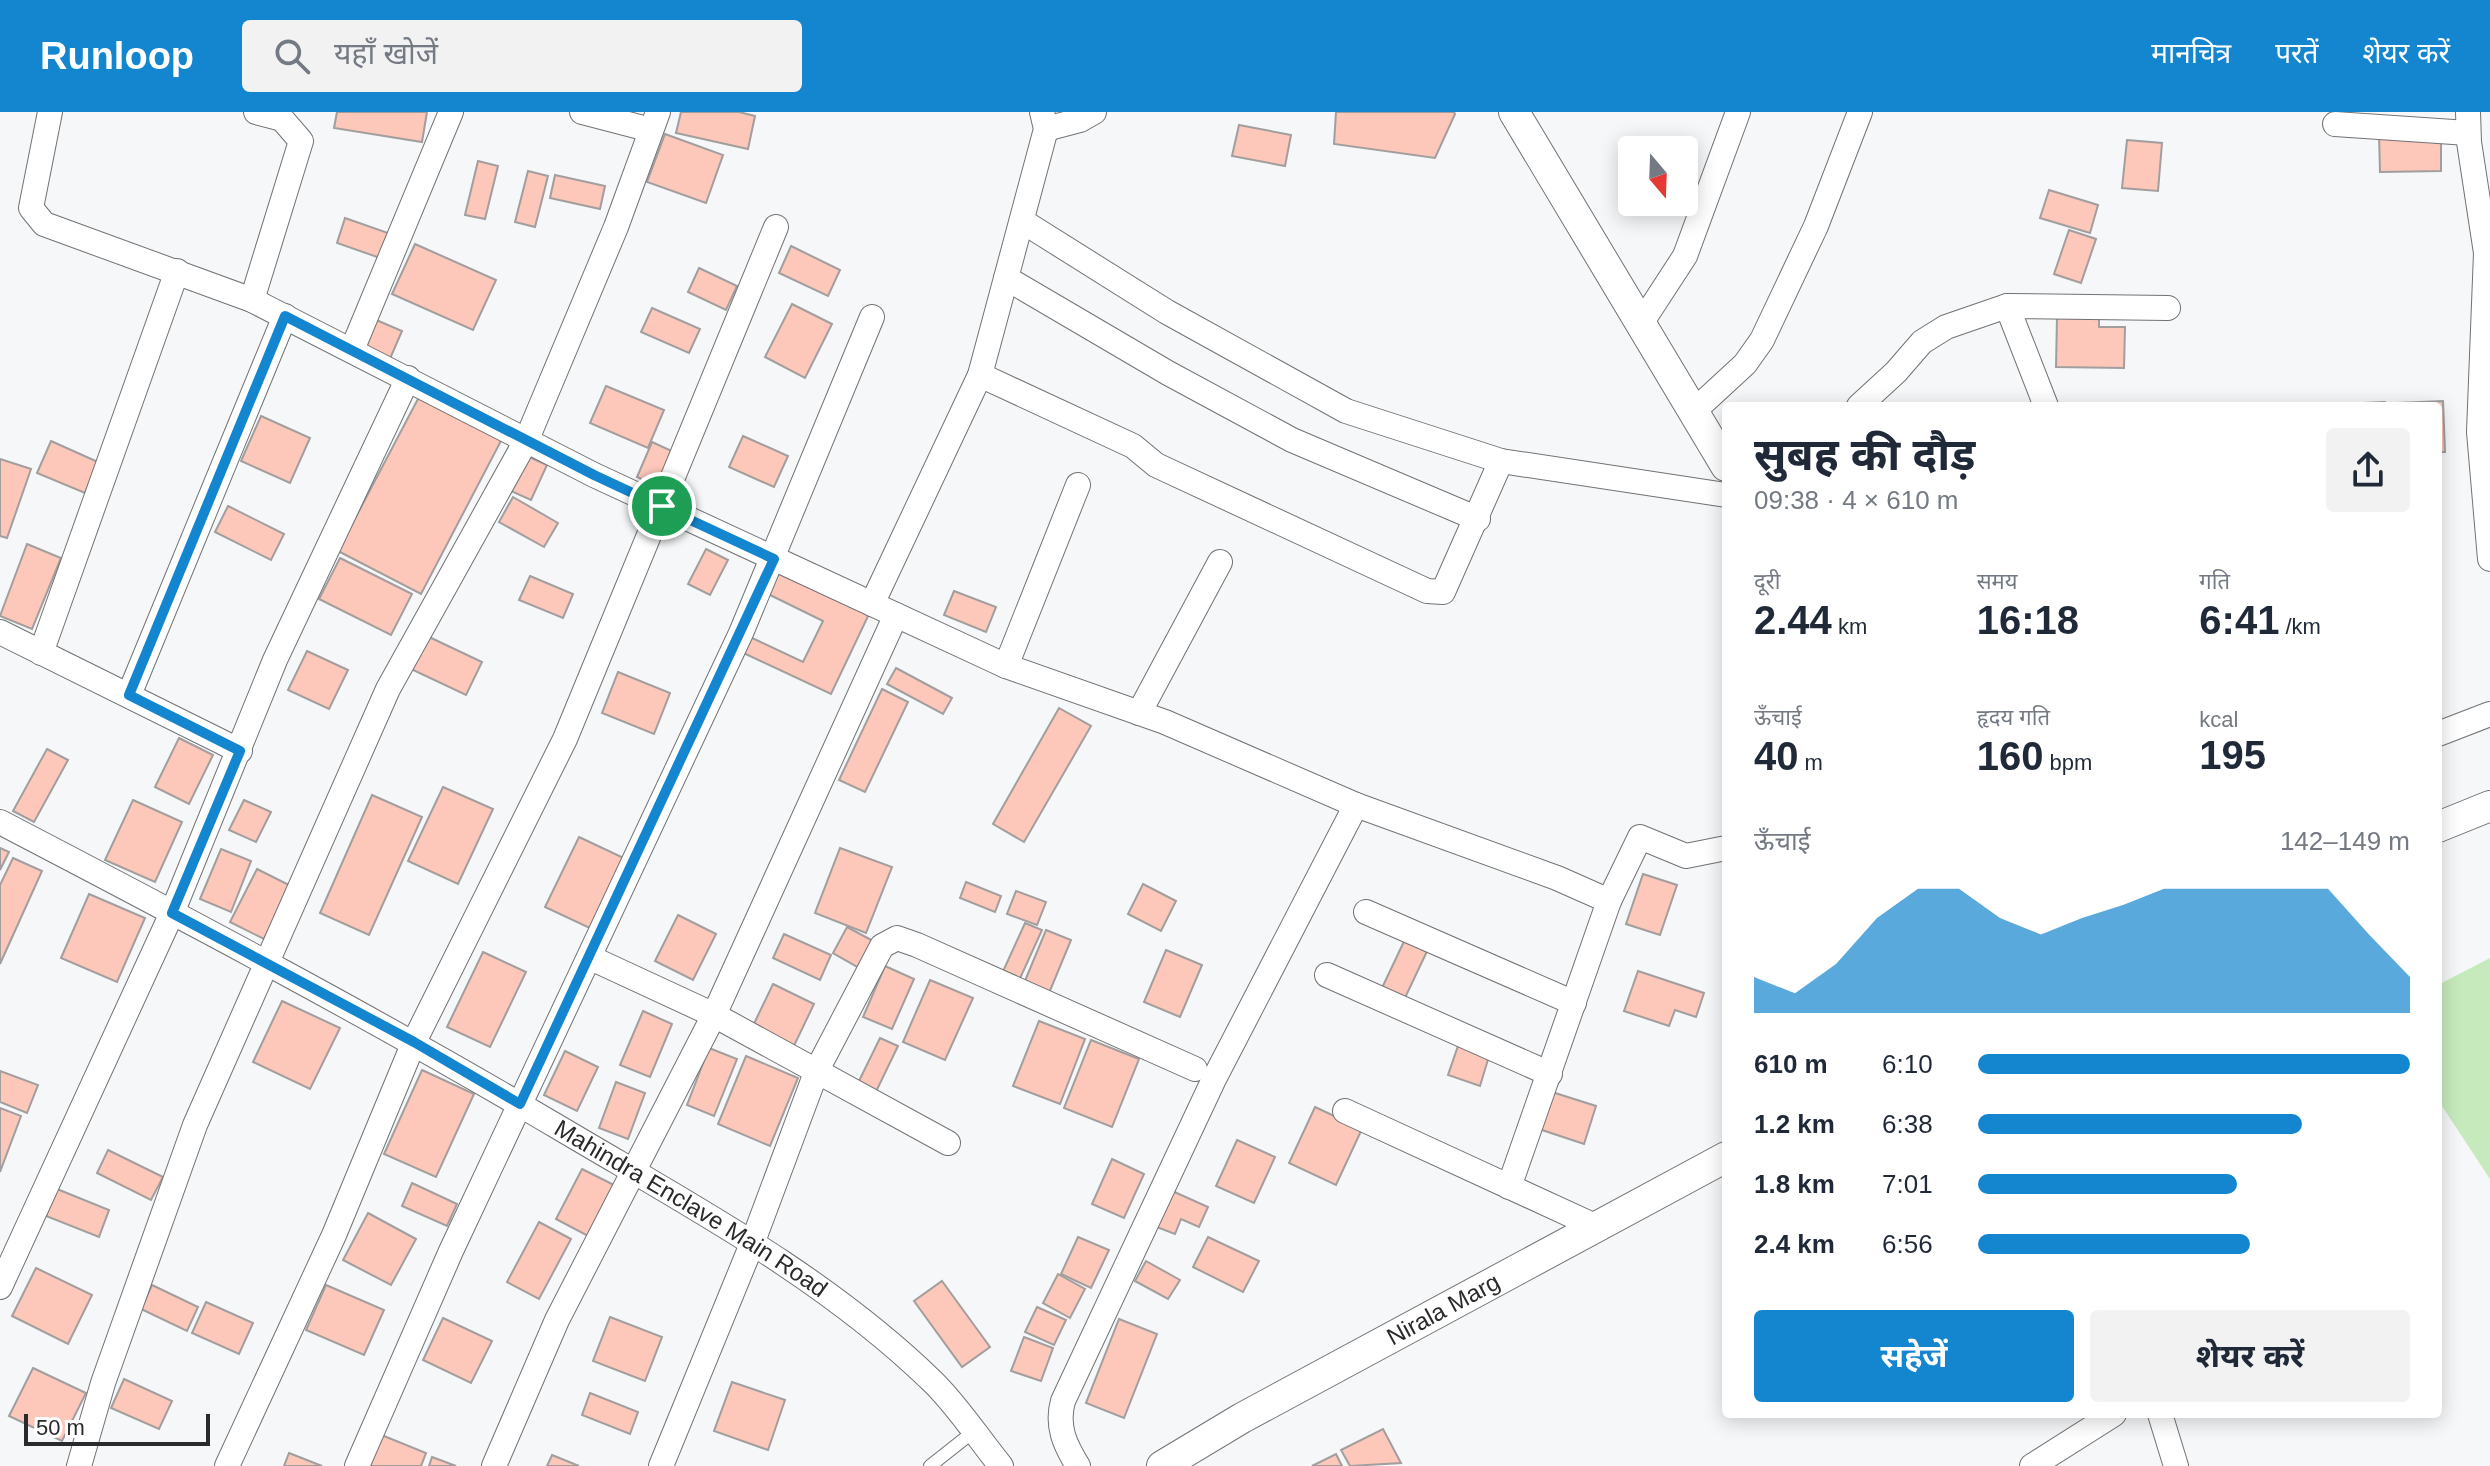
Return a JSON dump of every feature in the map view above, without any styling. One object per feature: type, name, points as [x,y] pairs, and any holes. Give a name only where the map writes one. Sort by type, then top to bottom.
[{"type":"street","points":[[50,112],[31,208],[44,224],[252,300],[662,506],[1006,666],[1139,713],[1356,805],[1557,878],[1609,901]]},
{"type":"street","points":[[256,112],[282,119],[301,141]]},
{"type":"street","points":[[252,300],[308,112]]},
{"type":"street","points":[[352,350],[451,112]]},
{"type":"street","points":[[79,1466],[103,1383],[195,1125],[388,689],[527,439],[616,227],[655,121],[582,112]]},
{"type":"street","points":[[872,604],[980,375],[1022,221],[1044,121],[1080,120],[1094,112]]},
{"type":"street","points":[[1514,112],[1722,459]]},
{"type":"street","points":[[1642,322],[1685,256],[1738,112]]},
{"type":"street","points":[[1694,411],[1745,364],[1762,340],[1816,226],[1860,112]]},
{"type":"street","points":[[2335,124],[2468,122],[2486,253],[2479,432],[2490,559]]},
{"type":"street","points":[[1022,221],[1167,312],[1346,411],[1501,461],[1722,494]]},
{"type":"street","points":[[227,1466],[334,1235],[414,1042],[565,739],[776,227]]},
{"type":"street","points":[[41,653],[177,271]]},
{"type":"street","points":[[1006,278],[1168,373],[1292,440],[1478,519]]},
{"type":"street","points":[[2007,306],[2044,402]]},
{"type":"street","points":[[1863,402],[1922,342],[1946,327],[2007,306],[2168,308]]},
{"type":"street","points":[[129,695],[285,316]]},
{"type":"street","points":[[357,1466],[451,1251],[591,958],[774,559],[872,317]]},
{"type":"street","points":[[980,375],[1133,446],[1156,465],[1427,591],[1443,592],[1478,519],[1501,461]]},
{"type":"street","points":[[0,1287],[172,913],[275,660],[408,378]]},
{"type":"street","points":[[1006,666],[1078,485]]},
{"type":"street","points":[[1139,713],[1220,562]]},
{"type":"street","points":[[494,1466],[557,1320],[714,1015],[896,615]]},
{"type":"street","points":[[0,632],[240,751]]},
{"type":"street","points":[[2442,732],[2490,714]]},
{"type":"street","points":[[1078,1466],[1066,1446],[1058,1418],[1063,1401],[1214,1079],[1356,805]]},
{"type":"street","points":[[2442,825],[2490,806]]},
{"type":"street","name":"Mahindra Enclave Main Road","points":[[0,822],[414,1042],[752,1244],[826,1292],[889,1340],[936,1384],[1001,1466]]},
{"type":"street","points":[[1509,1187],[1609,901],[1640,837],[1686,856],[1722,849]]},
{"type":"street","points":[[1366,912],[1574,1003]]},
{"type":"street","points":[[661,1466],[752,1244],[817,1070],[882,946],[897,938],[1195,1069]]},
{"type":"street","points":[[591,958],[714,1015],[948,1143]]},
{"type":"street","points":[[1327,975],[1550,1074]]},
{"type":"street","points":[[1345,1111],[1597,1227]]},
{"type":"street","name":"Nirala Marg","points":[[1162,1466],[1242,1418],[1722,1159]]},
{"type":"street","points":[[2032,1466],[2108,1418]]},
{"type":"street","points":[[2161,1418],[2176,1466]]},
{"type":"lane","points":[[930,1466],[973,1432]]},
{"type":"green space","points":[[2490,958],[2490,1179],[2442,1106],[2442,983]]},
{"type":"building","points":[[337,112],[427,112],[422,142],[334,128]]},
{"type":"building","points":[[681,112],[739,112],[755,116],[748,149],[676,133]]},
{"type":"building","points":[[1336,112],[1455,114],[1435,158],[1334,144]]},
{"type":"building","points":[[1239,125],[1291,135],[1285,166],[1232,156]]},
{"type":"building","points":[[665,134],[723,155],[706,203],[647,182]]},
{"type":"building","points":[[2379,134],[2441,134],[2441,171],[2380,172]]},
{"type":"building","points":[[2127,140],[2162,143],[2158,191],[2122,188]]},
{"type":"building","points":[[478,161],[498,166],[485,219],[465,215]]},
{"type":"building","points":[[528,171],[548,176],[535,227],[515,222]]},
{"type":"building","points":[[555,175],[605,186],[600,209],[550,198]]},
{"type":"building","points":[[2049,190],[2098,205],[2090,233],[2040,218]]},
{"type":"building","points":[[345,218],[391,234],[383,259],[337,243]]},
{"type":"building","points":[[2069,230],[2096,239],[2081,283],[2054,274]]},
{"type":"building","points":[[415,244],[496,280],[473,330],[392,294]]},
{"type":"building","points":[[791,246],[840,270],[828,296],[779,273]]},
{"type":"building","points":[[699,268],[737,286],[726,310],[688,292]]},
{"type":"building","points":[[792,304],[832,324],[805,378],[765,357]]},
{"type":"building","points":[[652,308],[700,329],[689,353],[641,332]]},
{"type":"building","points":[[2057,317],[2099,318],[2099,327],[2125,327],[2124,368],[2056,367]]},
{"type":"building","points":[[374,319],[402,331],[389,361],[363,346]]},
{"type":"building","points":[[606,386],[664,410],[648,448],[590,423]]},
{"type":"building","points":[[420,395],[503,437],[421,594],[338,551]]},
{"type":"building","points":[[2443,401],[2445,452],[2442,452],[2442,402],[2420,402]]},
{"type":"building","points":[[261,416],[310,438],[290,483],[241,461]]},
{"type":"building","points":[[743,436],[788,456],[774,487],[729,467]]},
{"type":"building","points":[[51,441],[98,462],[85,493],[37,473]]},
{"type":"building","points":[[652,442],[676,453],[661,488],[637,477]]},
{"type":"building","points":[[527,456],[547,465],[531,500],[511,491]]},
{"type":"building","points":[[0,459],[31,469],[7,538],[0,536]]},
{"type":"building","points":[[513,497],[558,523],[544,547],[499,522]]},
{"type":"building","points":[[228,506],[284,534],[271,560],[215,532]]},
{"type":"building","points":[[27,544],[61,558],[32,629],[0,616]]},
{"type":"building","points":[[706,549],[728,560],[710,595],[688,584]]},
{"type":"building","points":[[340,558],[412,594],[391,635],[319,599]]},
{"type":"building","points":[[776,568],[870,612],[831,694],[737,650]],"holes":[[[768,594],[823,621],[803,662],[748,636]]]},
{"type":"building","points":[[530,576],[573,594],[563,618],[519,600]]},
{"type":"building","points":[[954,591],[996,607],[986,632],[944,615]]},
{"type":"building","points":[[427,636],[482,662],[466,695],[411,669]]},
{"type":"building","points":[[307,651],[348,670],[329,709],[288,690]]},
{"type":"building","points":[[896,668],[952,698],[943,714],[887,684]]},
{"type":"building","points":[[618,672],[670,693],[654,734],[602,713]]},
{"type":"building","points":[[882,689],[908,702],[865,792],[839,780]]},
{"type":"building","points":[[1059,708],[1091,726],[1024,842],[993,824]]},
{"type":"building","points":[[179,738],[213,755],[189,804],[155,787]]},
{"type":"building","points":[[47,749],[68,760],[34,822],[13,811]]},
{"type":"building","points":[[443,787],[493,809],[458,884],[408,861]]},
{"type":"building","points":[[372,795],[422,817],[369,935],[320,913]]},
{"type":"building","points":[[133,800],[182,822],[155,882],[105,860]]},
{"type":"building","points":[[244,800],[271,812],[256,842],[229,830]]},
{"type":"building","points":[[579,837],[630,861],[596,931],[545,907]]},
{"type":"building","points":[[0,848],[9,852],[0,870]]},
{"type":"building","points":[[840,848],[892,867],[866,933],[815,913]]},
{"type":"building","points":[[221,849],[251,861],[231,912],[200,899]]},
{"type":"building","points":[[13,858],[42,871],[0,964],[0,885]]},
{"type":"building","points":[[257,869],[291,886],[264,939],[230,922]]},
{"type":"building","points":[[1643,874],[1677,885],[1660,935],[1626,924]]},
{"type":"building","points":[[966,882],[1001,896],[995,912],[960,898]]},
{"type":"building","points":[[1143,884],[1176,901],[1161,931],[1128,914]]},
{"type":"building","points":[[1016,891],[1046,902],[1037,925],[1007,914]]},
{"type":"building","points":[[89,894],[145,918],[117,982],[61,958]]},
{"type":"building","points":[[678,915],[716,934],[693,980],[655,961]]},
{"type":"building","points":[[1025,923],[1042,930],[1017,985],[1000,978]]},
{"type":"building","points":[[847,927],[875,942],[861,969],[833,953]]},
{"type":"building","points":[[1046,930],[1071,940],[1047,998],[1022,988]]},
{"type":"building","points":[[784,934],[831,955],[820,980],[773,958]]},
{"type":"building","points":[[1407,935],[1430,945],[1404,1000],[1381,990]]},
{"type":"building","points":[[1166,950],[1202,965],[1180,1017],[1144,1002]]},
{"type":"building","points":[[483,952],[526,972],[490,1047],[447,1027]]},
{"type":"building","points":[[885,966],[914,979],[892,1029],[863,1017]]},
{"type":"building","points":[[1638,971],[1704,993],[1696,1017],[1675,1010],[1669,1026],[1624,1011]]},
{"type":"building","points":[[930,980],[973,998],[945,1060],[903,1042]]},
{"type":"building","points":[[773,984],[814,1004],[791,1052],[750,1032]]},
{"type":"building","points":[[282,1001],[340,1028],[310,1089],[253,1062]]},
{"type":"building","points":[[643,1011],[672,1024],[650,1077],[620,1065]]},
{"type":"building","points":[[1039,1021],[1085,1039],[1060,1104],[1013,1086]]},
{"type":"building","points":[[880,1038],[898,1046],[873,1098],[855,1089]]},
{"type":"building","points":[[1091,1040],[1139,1059],[1112,1127],[1064,1108]]},
{"type":"building","points":[[1459,1043],[1490,1053],[1480,1086],[1448,1075]]},
{"type":"building","points":[[709,1048],[737,1059],[714,1116],[687,1105]]},
{"type":"building","points":[[565,1051],[598,1067],[577,1111],[544,1095]]},
{"type":"building","points":[[746,1056],[798,1078],[770,1146],[718,1124]]},
{"type":"building","points":[[422,1070],[474,1094],[436,1177],[384,1154]]},
{"type":"building","points":[[0,1071],[38,1085],[27,1113],[0,1102]]},
{"type":"building","points":[[616,1082],[645,1093],[628,1139],[599,1128]]},
{"type":"building","points":[[1552,1092],[1596,1106],[1584,1144],[1539,1129]]},
{"type":"building","points":[[1315,1107],[1362,1129],[1336,1185],[1289,1163]]},
{"type":"building","points":[[0,1108],[21,1116],[0,1172]]},
{"type":"building","points":[[1237,1140],[1275,1157],[1254,1203],[1216,1186]]},
{"type":"building","points":[[108,1150],[163,1177],[151,1200],[97,1173]]},
{"type":"building","points":[[1112,1159],[1144,1174],[1124,1218],[1092,1204]]},
{"type":"building","points":[[582,1169],[614,1185],[588,1236],[556,1219]]},
{"type":"building","points":[[412,1183],[457,1204],[447,1226],[402,1206]]},
{"type":"building","points":[[57,1189],[109,1210],[99,1237],[46,1216]]},
{"type":"building","points":[[1170,1190],[1208,1207],[1199,1227],[1181,1219],[1175,1234],[1154,1226]]},
{"type":"building","points":[[368,1213],[416,1239],[391,1285],[343,1260]]},
{"type":"building","points":[[539,1222],[571,1239],[539,1299],[507,1282]]},
{"type":"building","points":[[1078,1237],[1109,1250],[1091,1288],[1061,1274]]},
{"type":"building","points":[[1208,1237],[1259,1261],[1243,1292],[1193,1267]]},
{"type":"building","points":[[1146,1261],[1180,1280],[1168,1299],[1135,1281]]},
{"type":"building","points":[[36,1268],[92,1295],[68,1344],[12,1316]]},
{"type":"building","points":[[1058,1274],[1085,1289],[1070,1318],[1043,1303]]},
{"type":"building","points":[[942,1281],[990,1347],[962,1367],[914,1301]]},
{"type":"building","points":[[152,1285],[198,1307],[187,1331],[141,1309]]},
{"type":"building","points":[[326,1285],[384,1310],[364,1355],[306,1330]]},
{"type":"building","points":[[206,1302],[253,1323],[239,1354],[192,1333]]},
{"type":"building","points":[[1037,1307],[1066,1320],[1054,1345],[1025,1332]]},
{"type":"building","points":[[610,1317],[662,1337],[645,1381],[593,1361]]},
{"type":"building","points":[[443,1318],[492,1341],[471,1383],[423,1360]]},
{"type":"building","points":[[1119,1319],[1157,1334],[1124,1418],[1086,1403]]},
{"type":"building","points":[[1024,1337],[1053,1348],[1041,1381],[1011,1371]]},
{"type":"building","points":[[33,1368],[86,1393],[62,1441],[9,1416]]},
{"type":"building","points":[[124,1379],[172,1401],[159,1429],[111,1408]]},
{"type":"building","points":[[732,1382],[785,1400],[768,1450],[714,1431]]},
{"type":"building","points":[[590,1393],[638,1412],[630,1434],[582,1415]]},
{"type":"building","points":[[1383,1429],[1401,1463],[1350,1466],[1341,1450]]},
{"type":"building","points":[[379,1434],[426,1453],[421,1466],[366,1466]]},
{"type":"building","points":[[289,1453],[322,1466],[284,1466]]},
{"type":"building","points":[[1336,1454],[1342,1466],[1312,1466]]},
{"type":"building","points":[[552,1455],[579,1466],[547,1466]]},
{"type":"building","points":[[432,1457],[456,1466],[429,1466]]},
{"type":"route","points":[[285,316],[594,475],[662,506],[774,559],[591,958],[520,1104],[414,1042],[172,913],[240,751],[129,695],[285,316]]}]
